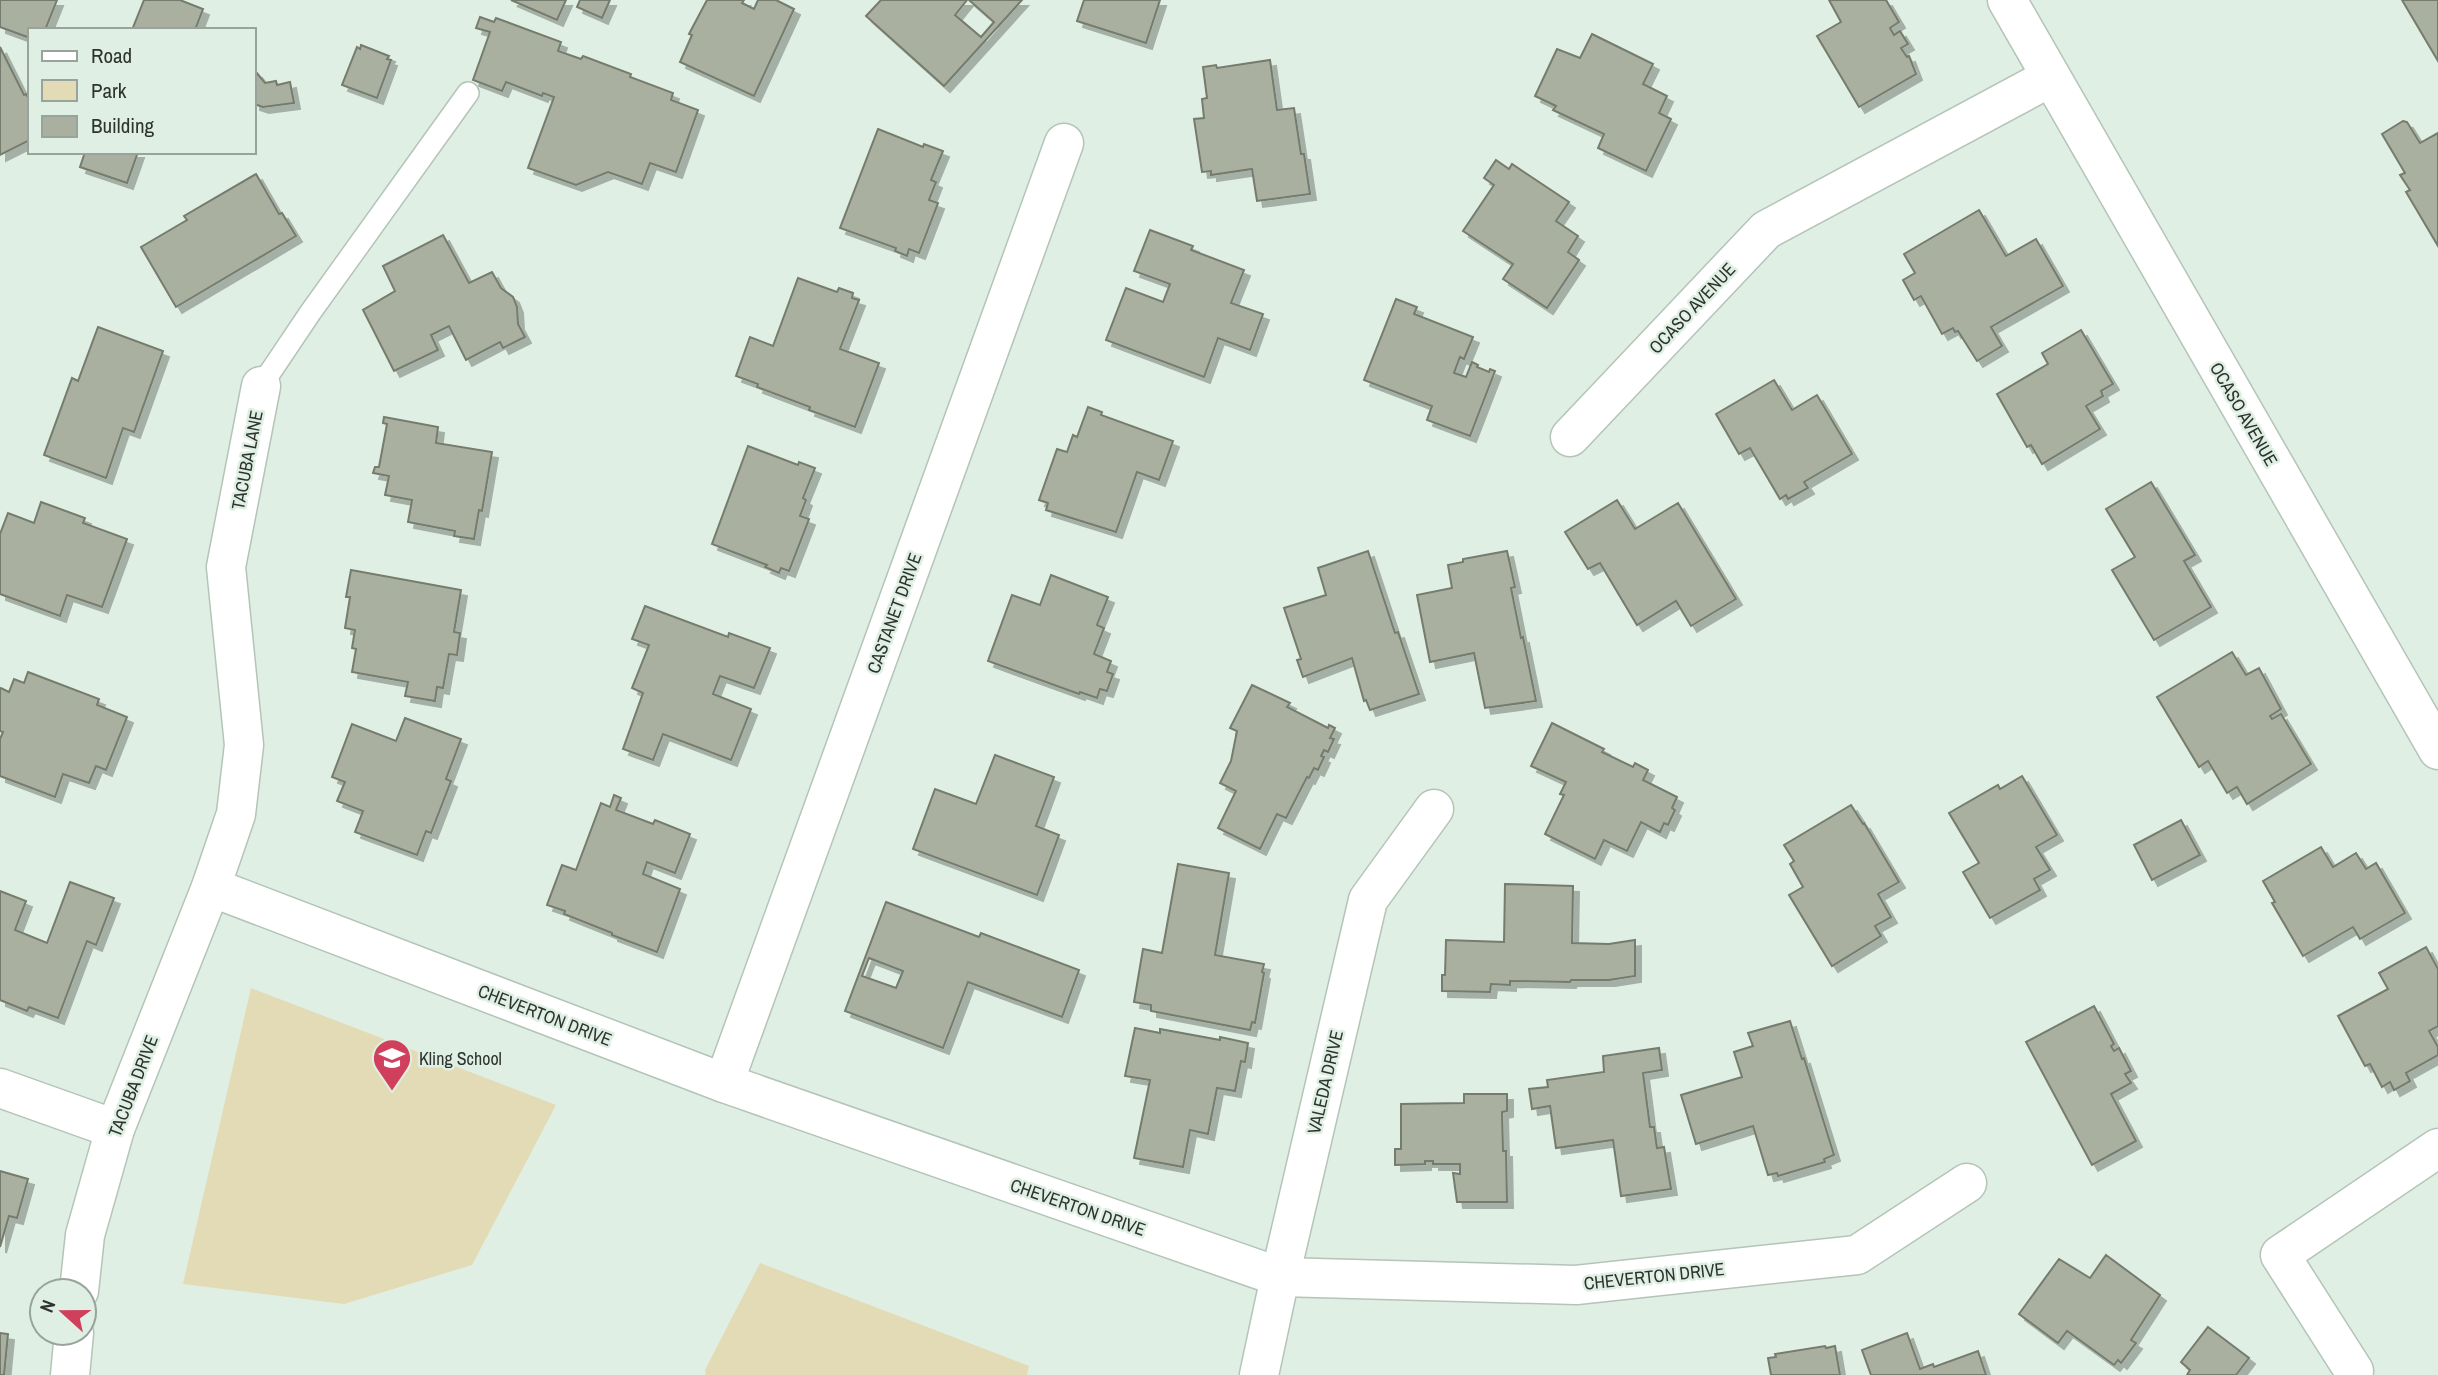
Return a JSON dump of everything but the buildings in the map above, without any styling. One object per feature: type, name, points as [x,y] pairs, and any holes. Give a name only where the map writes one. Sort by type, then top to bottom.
[{"type":"street","name":"OCASO AVENUE","points":[[2007,0],[2438,750]]},
{"type":"street","name":"OCASO AVENUE","points":[[1570,437],[1766,230],[2051,77]]},
{"type":"street","name":"CASTANET DRIVE","points":[[724,1083],[1064,143]]},
{"type":"street","name":"TACUBA LANE","points":[[211,887],[236,814],[244,745],[226,567],[261,386]]},
{"type":"street","name":"VALEDA DRIVE","points":[[1259,1375],[1368,900],[1434,809]]},
{"type":"street","name":"CHEVERTON DRIVE","points":[[211,887],[724,1083],[1280,1277],[1576,1285],[1857,1255],[1967,1183]]},
{"type":"street","name":"TACUBA DRIVE","points":[[80,1277],[85,1235],[115,1129],[211,887]]},
{"type":"street","points":[[0,1088],[115,1129]]},
{"type":"street","points":[[2354,1371],[2280,1255],[2438,1148]]},
{"type":"street","points":[[70,1375],[73,1347]]},
{"type":"lane","name":"TACUBA LANE","points":[[261,386],[310,313],[468,93]]},
{"type":"green space","points":[[251,988],[556,1105],[472,1265],[344,1304],[183,1284]]},
{"type":"green space","points":[[760,1263],[1029,1366],[1027,1375],[706,1375],[705,1370]]},
{"type":"place","name":"Kling School","points":[[392,1092]]}]
